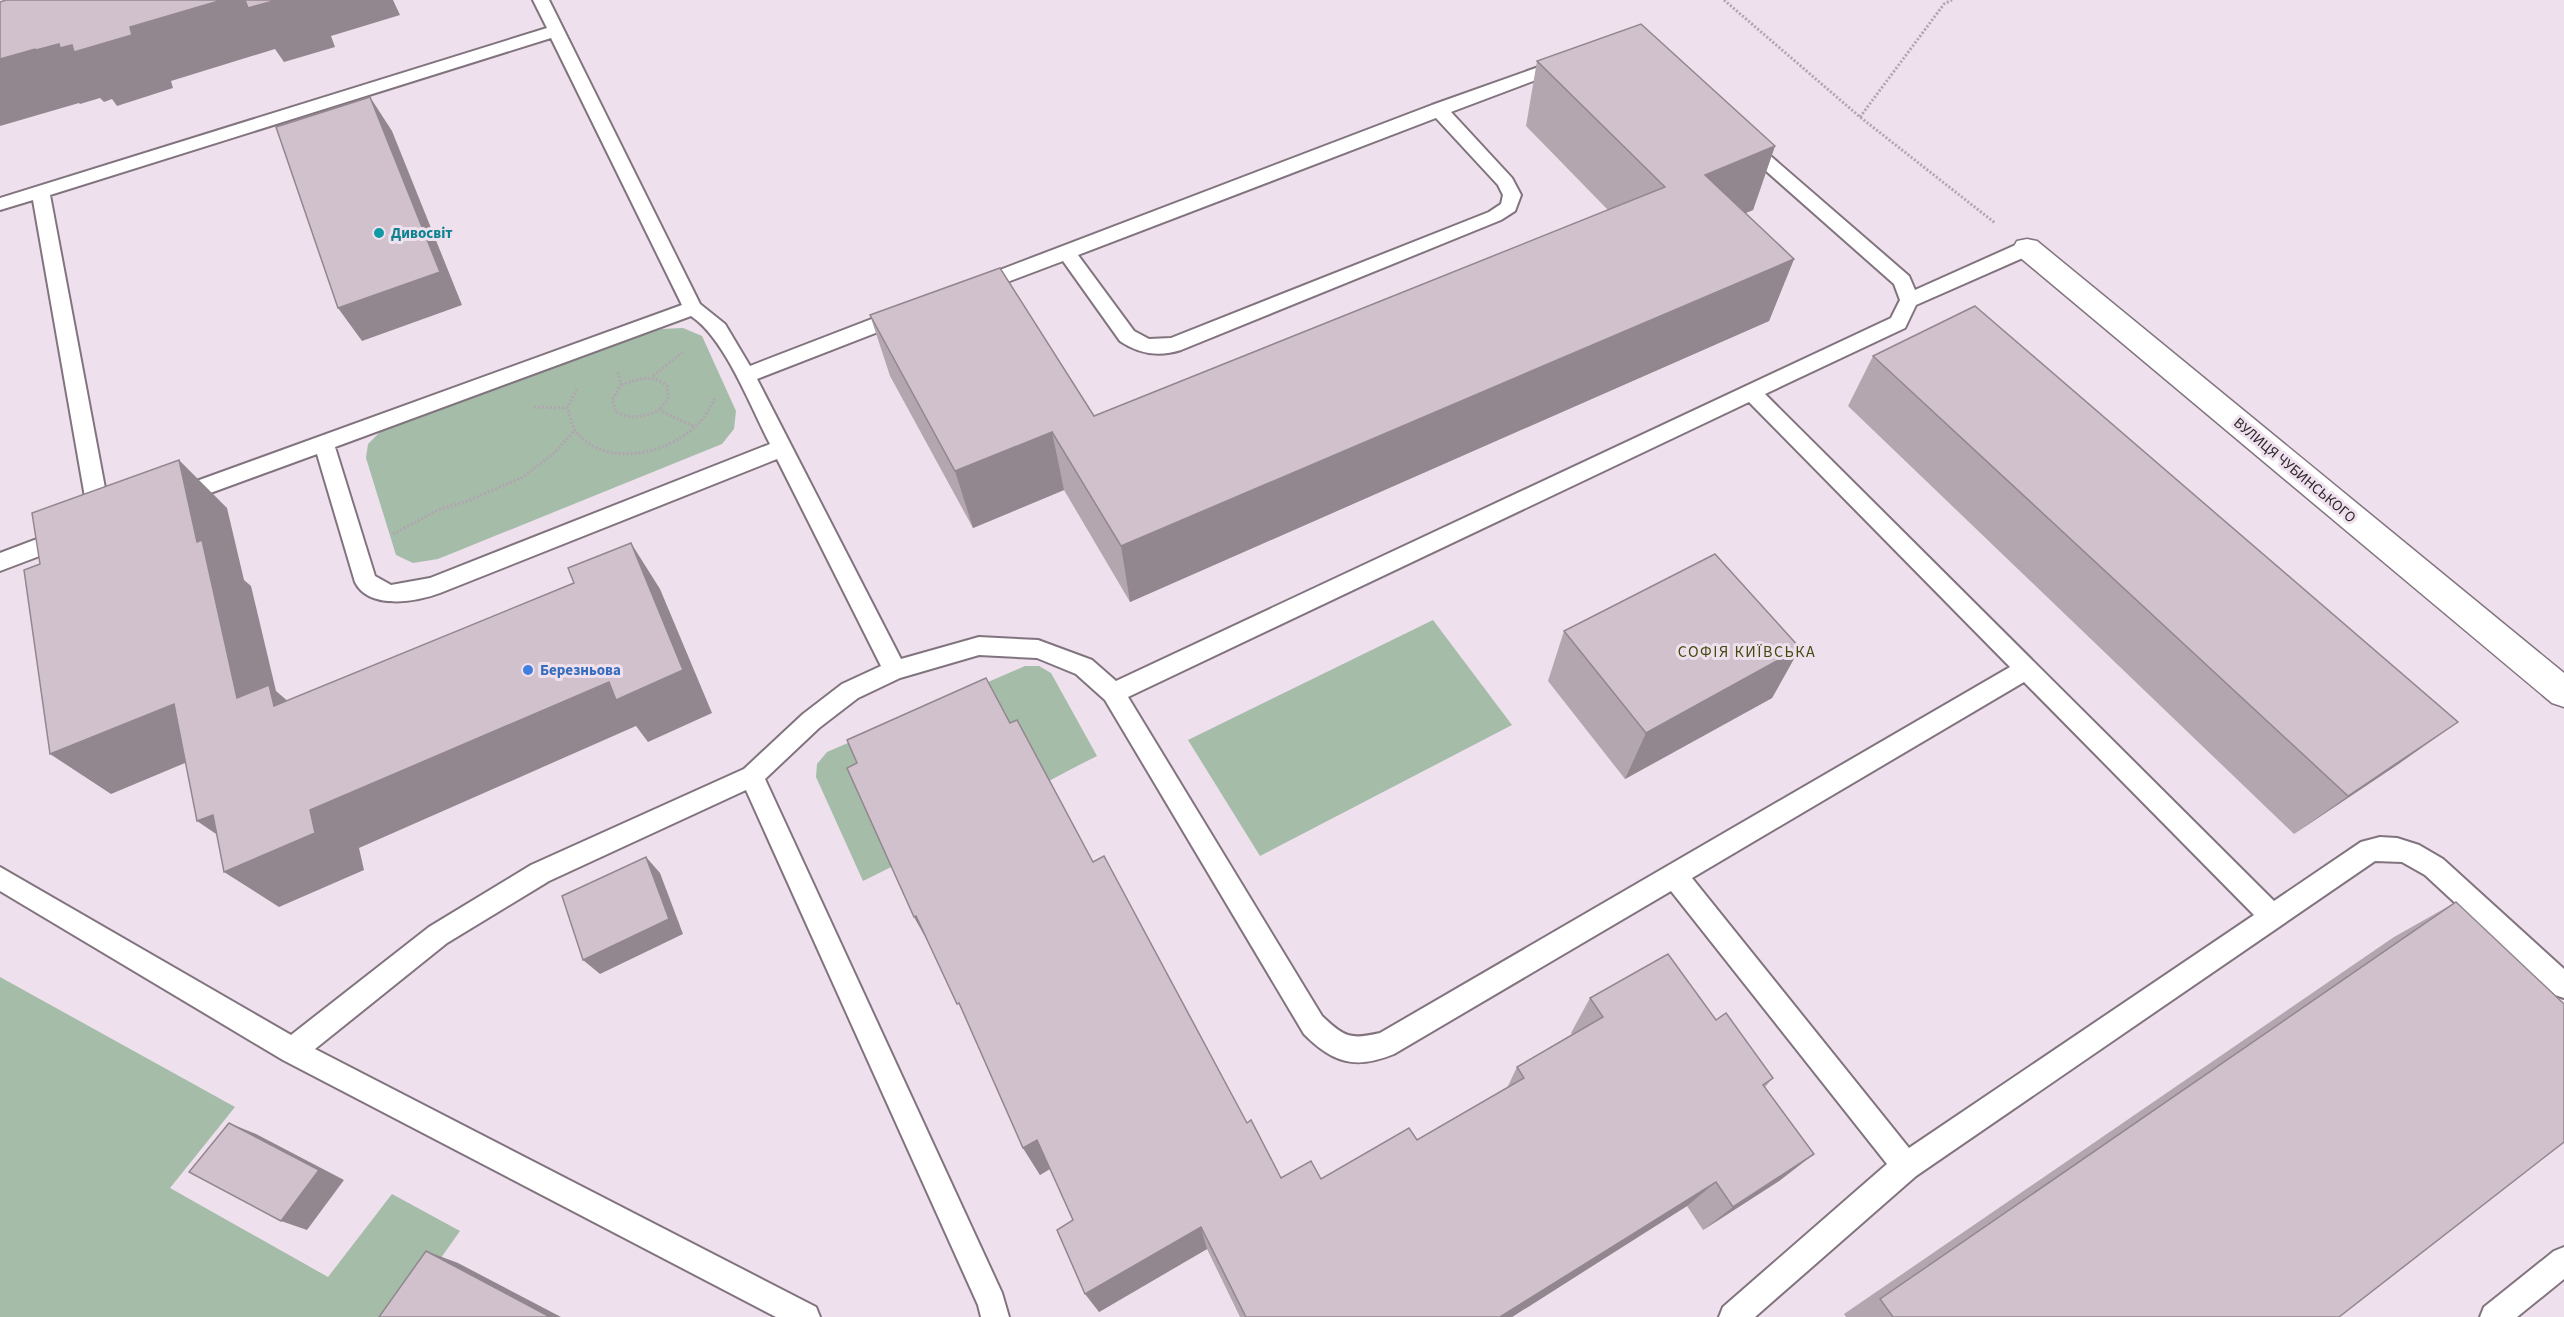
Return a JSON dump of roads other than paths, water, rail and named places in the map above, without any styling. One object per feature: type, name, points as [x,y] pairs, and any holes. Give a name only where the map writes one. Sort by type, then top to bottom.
[{"type":"street","name":"ВУЛИЦЯ ЧУБИНСЬКОГО","points":[[2027,248],[2564,693]]},
{"type":"lane","points":[[541,0],[693,308],[707,315],[718,326],[895,670]]},
{"type":"lane","points":[[0,204],[556,31]]},
{"type":"lane","points":[[956,295],[1438,109],[1583,56]]},
{"type":"lane","points":[[1066,252],[1127,336],[1139,345],[1156,349],[1174,345],[1495,216],[1509,207],[1512,195],[1506,182],[1438,109]]},
{"type":"lane","points":[[1728,128],[1902,281],[1909,300]]},
{"type":"lane","points":[[40,192],[101,525]]},
{"type":"lane","points":[[1113,693],[1898,323],[1909,300],[2027,248]]},
{"type":"lane","points":[[157,504],[693,308]]},
{"type":"lane","points":[[745,376],[922,308]]},
{"type":"lane","points":[[1752,393],[2272,916]]},
{"type":"lane","points":[[324,443],[366,582],[389,594],[432,587],[782,448]]},
{"type":"lane","points":[[0,562],[123,516]]},
{"type":"lane","points":[[292,1051],[438,935],[540,873],[752,776],[811,721],[850,692],[895,670],[979,646],[1038,649],[1084,667],[1113,693],[1312,1025],[1334,1046],[1359,1052],[1385,1045],[2025,670]]},
{"type":"lane","points":[[752,776],[992,1303],[995,1317]]},
{"type":"lane","points":[[1737,1316],[1906,1166],[2370,850],[2391,847],[2411,853],[2434,867],[2564,986]]},
{"type":"lane","points":[[1674,875],[1906,1166]]},
{"type":"lane","points":[[0,879],[292,1051],[806,1317]]},
{"type":"lane","points":[[2494,1317],[2564,1261]]},
{"type":"place","name":"Дивосвіт","points":[[379,233]]},
{"type":"place","name":"Березньова","points":[[528,670]]},
{"type":"district","name":"СОФІЯ КИЇВСЬКА","points":[[1747,651]]}]
